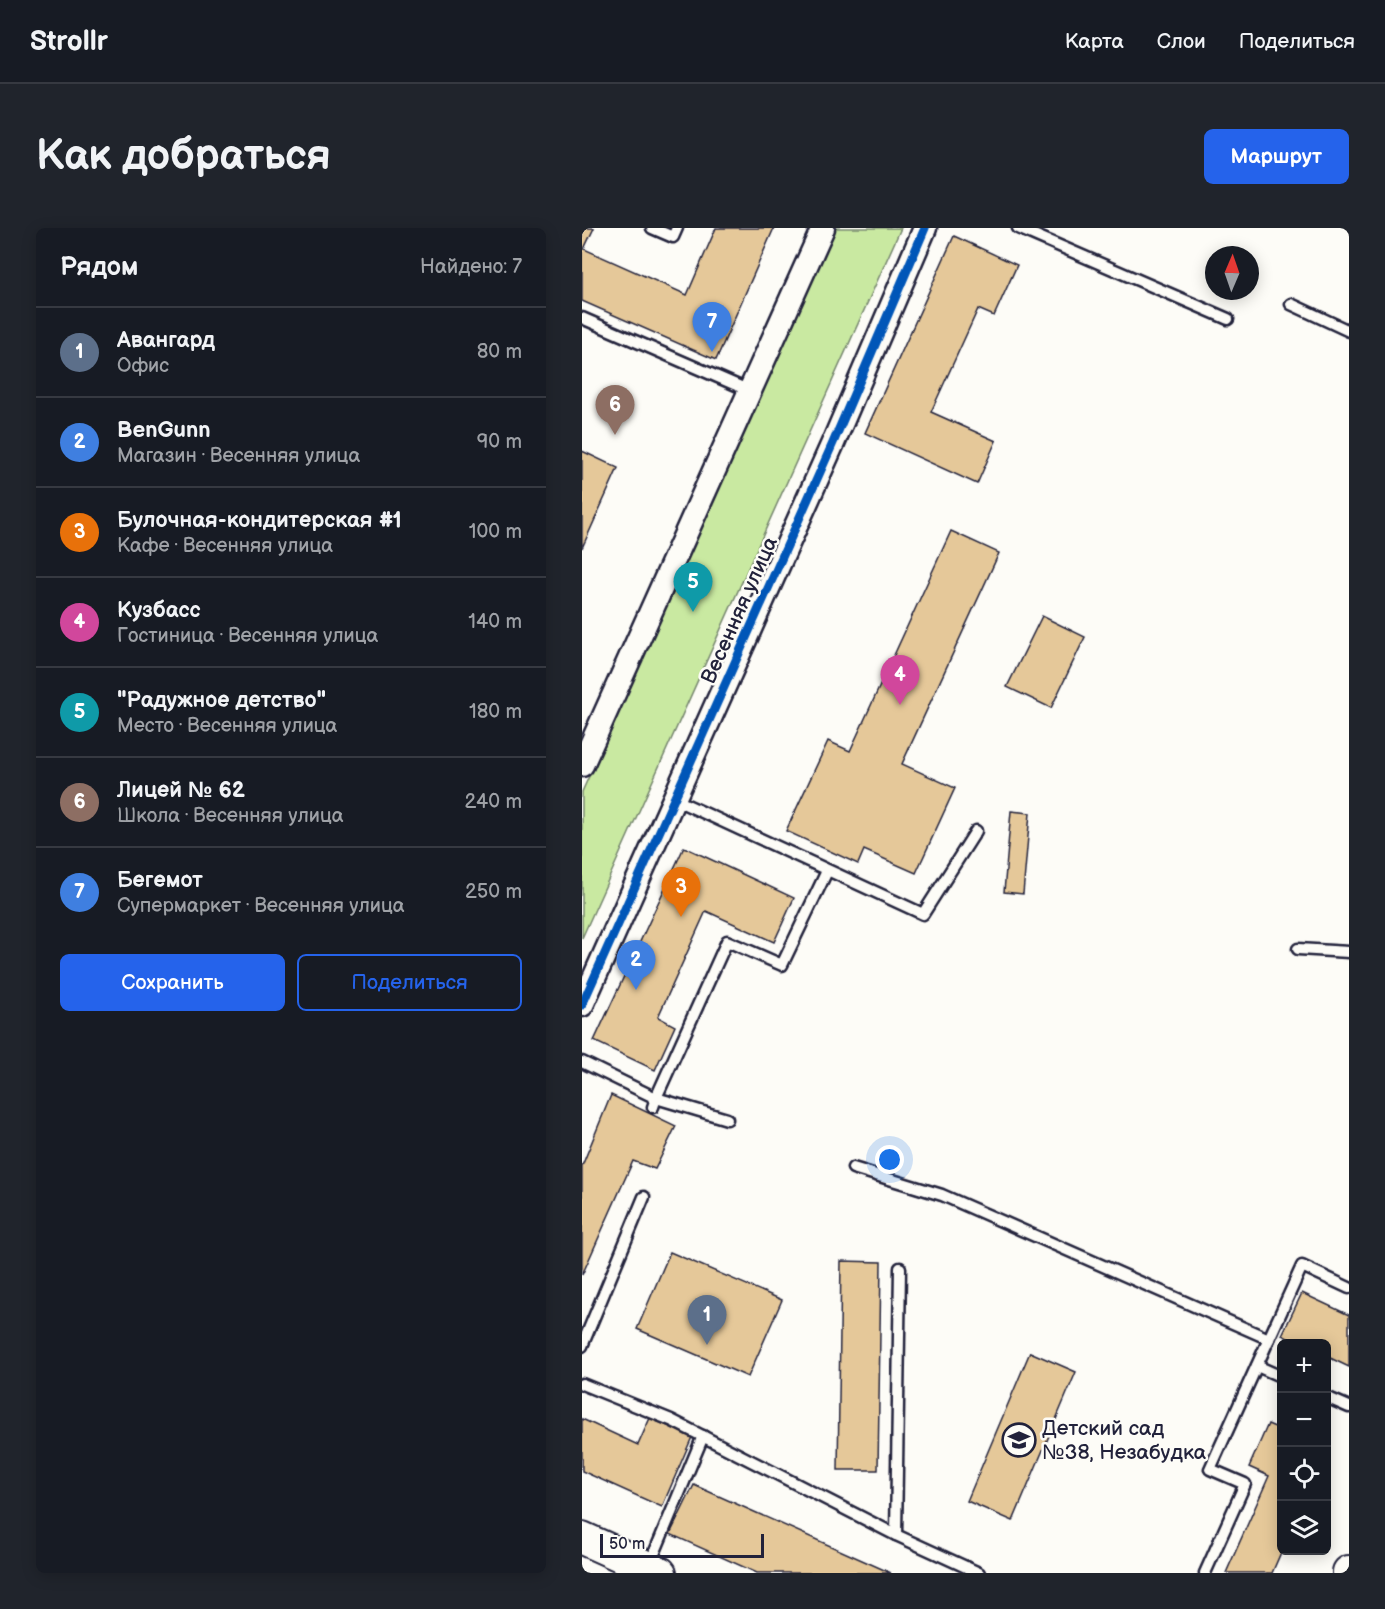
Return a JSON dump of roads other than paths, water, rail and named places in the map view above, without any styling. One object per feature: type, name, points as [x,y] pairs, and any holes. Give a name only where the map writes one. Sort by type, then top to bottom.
[{"type":"main road","points":[[582,1538],[654,1570]]},
{"type":"street","points":[[582,765],[823,228]]},
{"type":"street","name":"Весенняя улица","points":[[582,1005],[925,228]]},
{"type":"lane","points":[[652,228],[673,237],[676,228]]},
{"type":"lane","points":[[1018,228],[1227,319]]},
{"type":"lane","points":[[1291,304],[1349,331]]},
{"type":"lane","points":[[582,318],[750,391]]},
{"type":"lane","points":[[674,799],[923,914],[976,831]]},
{"type":"lane","points":[[654,1103],[727,941],[782,965],[827,871]]},
{"type":"lane","points":[[1298,949],[1349,952]]},
{"type":"lane","points":[[582,1062],[654,1103],[727,1119]]},
{"type":"lane","points":[[853,1168],[942,1195],[1269,1338]]},
{"type":"lane","points":[[582,1346],[644,1197]]},
{"type":"lane","points":[[1205,1573],[1245,1484],[1210,1469],[1302,1266],[1349,1288]]},
{"type":"lane","points":[[896,1535],[900,1268]]},
{"type":"lane","points":[[1257,1366],[1277,1375]]},
{"type":"lane","points":[[582,1384],[671,1420],[896,1535],[980,1573]]},
{"type":"lane","points":[[1331,1399],[1349,1407]]},
{"type":"lane","points":[[654,1570],[703,1436]]},
{"type":"place","name":"Бегемот","points":[[712,352]]},
{"type":"place","name":"Лицей № 62","points":[[615,435]]},
{"type":"place","name":"\"Радужное детство\"","points":[[693,612]]},
{"type":"place","name":"Кузбасс","points":[[900,705]]},
{"type":"place","name":"Булочная-кондитерская #1","points":[[681,917]]},
{"type":"place","name":"BenGunn","points":[[636,990]]},
{"type":"place","name":"Авангард","points":[[707,1345]]},
{"type":"place","name":"Детский сад №38, Незабудка","points":[[1019,1440]]}]
